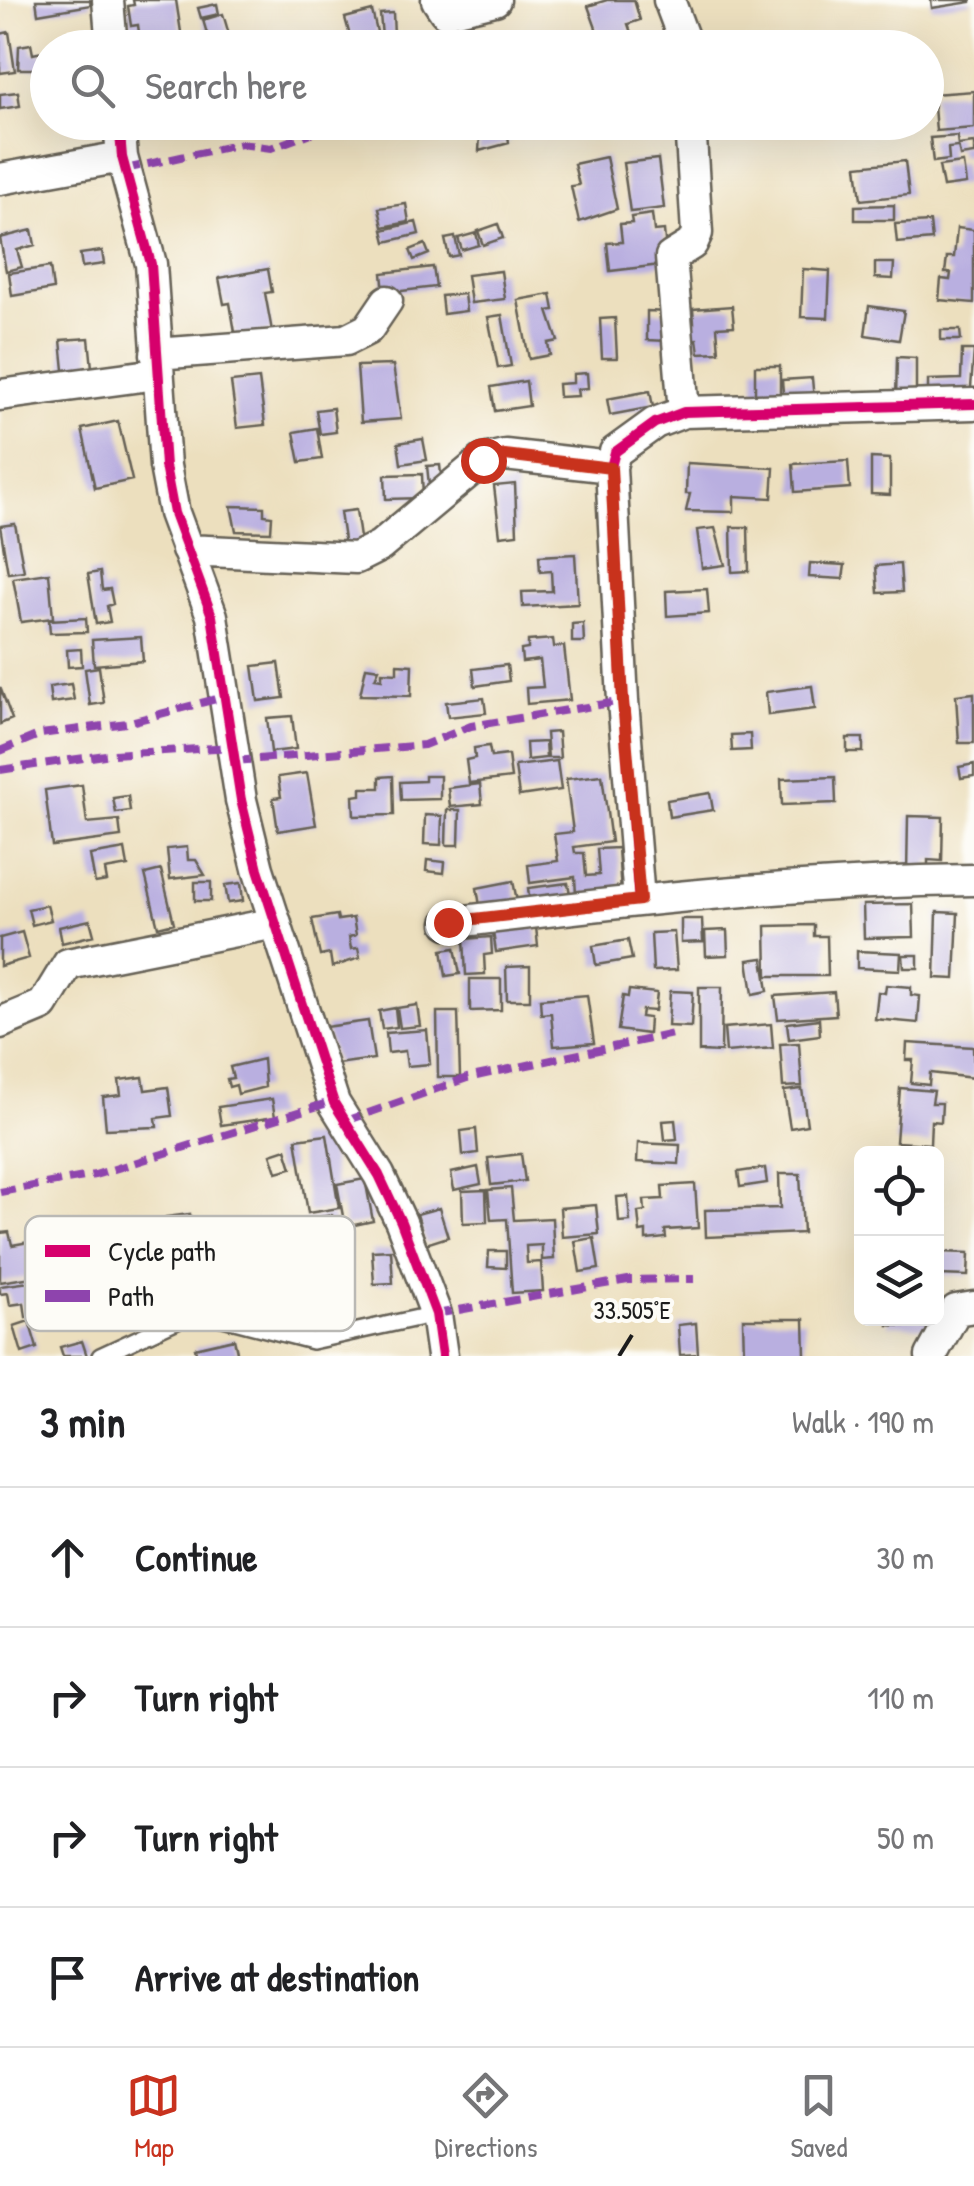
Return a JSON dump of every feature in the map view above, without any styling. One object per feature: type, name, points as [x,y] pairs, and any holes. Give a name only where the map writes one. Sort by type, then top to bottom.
[{"type":"street","points":[[108,0],[110,30]]},
{"type":"street","points":[[437,0],[446,12],[495,0]]},
{"type":"street","points":[[670,0],[681,30]]},
{"type":"street","points":[[120,140],[151,264],[165,466],[187,550],[212,616],[242,800],[276,923],[334,1103],[379,1175],[436,1314],[442,1356]]},
{"type":"street","points":[[684,412],[671,258],[692,244],[697,233],[691,140]]},
{"type":"street","points":[[0,179],[122,157]]},
{"type":"street","points":[[0,394],[157,364],[346,340],[368,328],[386,301]]},
{"type":"street","points":[[640,900],[623,701],[611,468],[615,452],[632,437],[684,412],[974,404]]},
{"type":"street","points":[[187,550],[356,558],[380,546],[483,460],[505,455],[611,468]]},
{"type":"street","points":[[448,922],[640,900],[868,881],[974,880]]},
{"type":"street","points":[[0,1023],[42,1006],[68,964],[276,923]]},
{"type":"street","points":[[930,1356],[956,1310],[974,1306]]},
{"type":"lane","points":[[273,1331],[312,1341],[436,1314]]},
{"type":"lane","points":[[100,1356],[154,1331]]},
{"type":"building","points":[[36,0],[90,0],[91,5],[38,14]]},
{"type":"building","points":[[133,0],[176,0],[181,30],[139,30],[138,25],[131,26],[128,6],[134,5]]},
{"type":"building","points":[[607,0],[634,0],[640,20],[628,24],[630,30],[597,30],[588,6]]},
{"type":"building","points":[[931,0],[971,0],[971,2],[932,8]]},
{"type":"building","points":[[217,4],[219,14],[201,18],[198,8]]},
{"type":"building","points":[[372,11],[377,30],[348,30],[345,18]]},
{"type":"building","points":[[393,13],[394,30],[381,30],[380,14]]},
{"type":"building","points":[[223,14],[228,30],[206,30],[203,20]]},
{"type":"building","points":[[9,32],[15,71],[0,73],[0,34]]},
{"type":"building","points":[[30,44],[30,69],[18,69],[19,46]]},
{"type":"building","points":[[974,91],[974,128],[944,130],[944,93]]},
{"type":"building","points":[[18,92],[20,106],[0,109],[0,94]]},
{"type":"building","points":[[957,136],[958,147],[948,148],[949,160],[933,162],[930,140]]},
{"type":"building","points":[[480,140],[509,140],[509,143],[479,151]]},
{"type":"building","points":[[974,143],[974,154],[960,156],[958,145]]},
{"type":"building","points":[[606,157],[617,209],[579,222],[571,186],[579,185],[574,164]]},
{"type":"building","points":[[658,159],[664,208],[630,212],[623,163]]},
{"type":"building","points":[[905,161],[909,195],[861,200],[857,166]]},
{"type":"building","points":[[963,163],[966,184],[943,187],[939,166]]},
{"type":"building","points":[[406,204],[409,222],[383,227],[379,208]]},
{"type":"building","points":[[894,205],[894,220],[855,220],[855,206]]},
{"type":"building","points":[[652,214],[654,231],[664,230],[666,251],[660,265],[610,271],[607,243],[622,242],[620,224],[632,223],[631,217]]},
{"type":"building","points":[[416,222],[419,234],[386,242],[383,230]]},
{"type":"building","points":[[930,222],[932,240],[897,243],[895,224]]},
{"type":"building","points":[[498,224],[503,238],[483,245],[478,231]]},
{"type":"building","points":[[957,228],[974,230],[974,303],[939,300],[941,279],[950,280],[951,273],[945,273],[947,257],[954,257]]},
{"type":"building","points":[[32,230],[35,245],[17,250],[22,267],[6,271],[0,238]]},
{"type":"building","points":[[476,233],[479,245],[462,250],[458,238]]},
{"type":"building","points":[[455,237],[459,255],[449,257],[445,239]]},
{"type":"building","points":[[425,244],[429,254],[414,260],[410,250]]},
{"type":"building","points":[[102,251],[104,264],[82,267],[80,254]]},
{"type":"building","points":[[875,263],[894,263],[893,279],[875,278]]},
{"type":"building","points":[[50,267],[53,289],[12,296],[9,273]]},
{"type":"building","points":[[433,267],[436,287],[384,293],[382,273]]},
{"type":"building","points":[[268,269],[272,292],[265,293],[272,331],[236,338],[230,303],[224,304],[219,278]]},
{"type":"building","points":[[803,269],[830,271],[828,318],[801,317]]},
{"type":"building","points":[[501,271],[505,299],[471,303],[467,275]]},
{"type":"building","points":[[464,294],[466,311],[443,314],[441,296]]},
{"type":"building","points":[[551,294],[554,310],[548,311],[558,341],[548,343],[550,355],[529,359],[518,300]]},
{"type":"building","points":[[732,306],[734,326],[717,327],[719,352],[699,353],[697,339],[685,340],[683,324],[694,323],[693,309]]},
{"type":"building","points":[[869,306],[904,311],[899,340],[865,335]]},
{"type":"building","points":[[647,311],[667,312],[667,341],[647,340]]},
{"type":"building","points":[[502,315],[511,366],[498,368],[488,317]]},
{"type":"building","points":[[615,318],[617,358],[602,358],[600,319]]},
{"type":"building","points":[[941,330],[960,330],[961,340],[941,340]]},
{"type":"building","points":[[89,338],[92,368],[64,370],[61,340]]},
{"type":"building","points":[[962,350],[974,350],[970,400],[928,401],[928,380],[961,379]]},
{"type":"building","points":[[897,357],[916,358],[916,400],[896,399]]},
{"type":"building","points":[[393,365],[401,419],[361,422],[357,366]]},
{"type":"building","points":[[755,366],[780,366],[780,406],[755,406]]},
{"type":"building","points":[[587,373],[588,388],[577,389],[578,396],[559,397],[558,384],[573,383],[573,374]]},
{"type":"building","points":[[812,378],[814,401],[784,404],[782,380]]},
{"type":"building","points":[[259,379],[265,425],[237,428],[231,382]]},
{"type":"building","points":[[526,381],[529,406],[495,411],[491,387]]},
{"type":"building","points":[[650,391],[653,407],[610,415],[607,399]]},
{"type":"building","points":[[333,408],[336,432],[320,434],[316,410]]},
{"type":"building","points":[[118,421],[132,480],[95,488],[82,429]]},
{"type":"building","points":[[317,428],[322,459],[300,462],[294,432]]},
{"type":"building","points":[[423,439],[427,460],[401,464],[398,443]]},
{"type":"building","points":[[871,458],[890,459],[890,495],[871,494]]},
{"type":"building","points":[[848,461],[850,488],[795,492],[793,464]]},
{"type":"building","points":[[687,463],[774,468],[772,498],[734,496],[734,512],[686,511],[690,494],[686,494]]},
{"type":"building","points":[[440,465],[442,484],[429,485],[427,466]]},
{"type":"building","points":[[422,474],[423,498],[386,499],[385,475]]},
{"type":"building","points":[[515,484],[517,534],[500,536],[494,486]]},
{"type":"building","points":[[231,506],[264,507],[264,515],[272,516],[271,532],[236,531]]},
{"type":"building","points":[[356,510],[361,545],[345,547],[340,512]]},
{"type":"building","points":[[15,524],[24,571],[8,573],[0,526]]},
{"type":"building","points":[[731,527],[748,527],[749,571],[732,572]]},
{"type":"building","points":[[715,528],[725,565],[702,568],[697,530]]},
{"type":"building","points":[[575,554],[578,604],[523,607],[522,592],[552,591],[551,571],[540,572],[539,556]]},
{"type":"building","points":[[810,563],[845,565],[843,579],[809,577]]},
{"type":"building","points":[[900,564],[902,592],[878,593],[876,566]]},
{"type":"building","points":[[100,572],[102,590],[110,589],[113,604],[107,606],[110,622],[96,624],[88,574]]},
{"type":"building","points":[[49,573],[53,618],[21,622],[13,578]]},
{"type":"building","points":[[707,589],[709,613],[667,616],[666,591]]},
{"type":"building","points":[[86,618],[87,632],[50,633],[49,620]]},
{"type":"building","points":[[583,623],[584,642],[572,642],[572,624]]},
{"type":"building","points":[[141,637],[143,661],[94,665],[92,640]]},
{"type":"building","points":[[553,639],[554,647],[564,646],[570,700],[527,704],[526,688],[543,687],[540,660],[522,662],[521,650],[528,649],[528,641]]},
{"type":"building","points":[[81,649],[82,666],[68,667],[67,650]]},
{"type":"building","points":[[279,663],[284,698],[258,701],[253,666]]},
{"type":"building","points":[[397,664],[412,665],[411,696],[360,695],[366,667],[379,669],[375,678],[382,679],[382,672],[397,673]]},
{"type":"building","points":[[507,665],[509,681],[475,686],[473,669]]},
{"type":"building","points":[[99,667],[104,703],[90,705],[85,669]]},
{"type":"building","points":[[71,684],[74,700],[51,703],[49,687]]},
{"type":"building","points":[[812,686],[815,709],[768,715],[766,692]]},
{"type":"building","points":[[0,687],[12,719],[0,724]]},
{"type":"building","points":[[974,693],[974,743],[959,743],[956,695]]},
{"type":"building","points":[[484,698],[486,713],[448,717],[446,702]]},
{"type":"building","points":[[292,716],[296,749],[271,752],[267,718]]},
{"type":"building","points":[[558,732],[560,758],[548,758],[546,733]]},
{"type":"building","points":[[750,734],[751,750],[732,751],[731,735]]},
{"type":"building","points":[[847,738],[863,738],[863,752],[847,752]]},
{"type":"building","points":[[545,742],[546,758],[527,760],[526,743]]},
{"type":"building","points":[[489,746],[491,757],[508,755],[511,778],[469,783],[466,760],[475,758],[474,748]]},
{"type":"building","points":[[557,761],[561,790],[519,796],[515,766]]},
{"type":"building","points":[[974,764],[974,776],[961,778],[959,767]]},
{"type":"building","points":[[307,773],[316,825],[278,831],[273,798],[281,797],[278,777]]},
{"type":"building","points":[[602,775],[611,842],[574,847],[575,853],[584,853],[586,876],[599,875],[597,849],[618,848],[621,893],[576,895],[575,877],[530,883],[528,865],[558,861],[554,834],[573,832],[566,779]]},
{"type":"building","points":[[393,776],[394,815],[354,816],[353,796],[361,795],[361,788],[380,788],[380,777]]},
{"type":"building","points":[[425,776],[440,776],[440,799],[401,800],[400,782],[425,781]]},
{"type":"building","points":[[835,777],[836,803],[782,805],[781,779]]},
{"type":"building","points":[[480,784],[482,804],[450,807],[448,788]]},
{"type":"building","points":[[82,785],[87,823],[119,820],[121,837],[52,846],[45,790]]},
{"type":"building","points":[[710,793],[713,810],[669,817],[667,800]]},
{"type":"building","points":[[128,796],[130,811],[116,813],[113,798]]},
{"type":"building","points":[[447,810],[460,810],[459,845],[446,845]]},
{"type":"building","points":[[425,815],[442,816],[441,845],[424,844]]},
{"type":"building","points":[[908,816],[943,817],[942,861],[928,860],[928,875],[907,874]]},
{"type":"building","points":[[187,847],[188,860],[196,860],[205,875],[170,879],[167,849]]},
{"type":"building","points":[[125,849],[128,866],[105,870],[107,881],[95,883],[90,855]]},
{"type":"building","points":[[427,860],[445,862],[444,873],[426,871]]},
{"type":"building","points":[[161,870],[174,923],[158,927],[145,874]]},
{"type":"building","points":[[513,881],[518,906],[481,912],[477,888]]},
{"type":"building","points":[[195,882],[211,882],[211,901],[195,901]]},
{"type":"building","points":[[241,883],[243,901],[228,903],[225,885]]},
{"type":"building","points":[[568,883],[571,900],[530,905],[528,888]]},
{"type":"building","points":[[913,904],[914,937],[864,938],[863,905]]},
{"type":"building","points":[[47,905],[51,920],[32,925],[28,909]]},
{"type":"building","points":[[937,912],[958,913],[955,979],[935,978]]},
{"type":"building","points":[[337,915],[338,920],[353,918],[356,935],[349,937],[351,949],[358,948],[360,958],[332,967],[330,954],[320,956],[312,919]]},
{"type":"building","points":[[681,919],[702,919],[703,942],[681,943]]},
{"type":"building","points":[[90,920],[94,935],[62,943],[59,927]]},
{"type":"building","points":[[814,925],[814,936],[827,936],[828,976],[767,976],[766,926]]},
{"type":"building","points":[[536,927],[538,946],[496,952],[493,932]]},
{"type":"building","points":[[727,930],[728,955],[706,956],[705,931]]},
{"type":"building","points":[[22,932],[29,958],[0,966],[0,938]]},
{"type":"building","points":[[674,932],[677,970],[653,971],[651,933]]},
{"type":"building","points":[[491,937],[492,954],[484,955],[485,974],[466,975],[464,939]]},
{"type":"building","points":[[628,940],[632,959],[596,965],[593,946]]},
{"type":"building","points":[[455,948],[460,974],[446,976],[442,950]]},
{"type":"building","points":[[857,951],[901,953],[900,970],[857,968]]},
{"type":"building","points":[[903,955],[918,955],[918,968],[904,968]]},
{"type":"building","points":[[763,958],[768,991],[753,994],[748,960]]},
{"type":"building","points":[[530,966],[530,1000],[507,1000],[506,967]]},
{"type":"building","points":[[470,979],[501,979],[501,1010],[470,1011]]},
{"type":"building","points":[[886,985],[911,987],[911,995],[920,996],[918,1023],[875,1019],[878,992],[885,993]]},
{"type":"building","points":[[699,987],[722,987],[721,1052],[699,1051]]},
{"type":"building","points":[[629,990],[657,993],[655,1011],[642,1010],[641,1017],[649,1018],[648,1034],[618,1030],[623,996],[628,997]]},
{"type":"building","points":[[670,991],[693,992],[691,1027],[668,1026]]},
{"type":"building","points":[[834,992],[836,1015],[778,1019],[775,996]]},
{"type":"building","points":[[587,995],[594,1043],[554,1046],[551,1013],[541,1014],[540,999]]},
{"type":"building","points":[[417,1005],[420,1026],[400,1028],[397,1008]]},
{"type":"building","points":[[395,1008],[397,1027],[382,1029],[379,1011]]},
{"type":"building","points":[[437,1012],[458,1012],[460,1077],[438,1077]]},
{"type":"building","points":[[819,1019],[820,1035],[789,1039],[787,1023]]},
{"type":"building","points":[[368,1021],[374,1059],[336,1064],[325,1027]]},
{"type":"building","points":[[771,1024],[773,1048],[726,1052],[724,1028]]},
{"type":"building","points":[[427,1030],[430,1064],[407,1066],[405,1051],[388,1053],[386,1033]]},
{"type":"building","points":[[799,1043],[802,1086],[783,1087],[780,1044]]},
{"type":"building","points":[[907,1043],[973,1047],[974,1078],[930,1073],[929,1085],[911,1083],[913,1060],[906,1060]]},
{"type":"building","points":[[263,1059],[265,1087],[238,1094],[236,1085],[229,1087],[227,1079],[233,1078],[230,1067]]},
{"type":"building","points":[[143,1077],[145,1090],[168,1087],[172,1116],[156,1118],[157,1127],[106,1129],[103,1097],[121,1095],[119,1080]]},
{"type":"building","points":[[900,1088],[934,1091],[932,1103],[942,1103],[941,1122],[931,1121],[930,1144],[896,1142]]},
{"type":"building","points":[[802,1089],[807,1125],[790,1128],[784,1091]]},
{"type":"building","points":[[272,1099],[275,1117],[221,1125],[218,1107]]},
{"type":"building","points":[[675,1120],[677,1139],[665,1140],[663,1121]]},
{"type":"building","points":[[476,1129],[478,1153],[463,1155],[461,1131]]},
{"type":"building","points":[[327,1135],[339,1208],[308,1213],[296,1139]]},
{"type":"building","points":[[638,1143],[680,1145],[679,1164],[637,1162]]},
{"type":"building","points":[[286,1149],[292,1168],[277,1172],[271,1154]]},
{"type":"building","points":[[521,1154],[525,1181],[491,1185],[488,1158]]},
{"type":"building","points":[[478,1167],[481,1184],[454,1190],[451,1173]]},
{"type":"building","points":[[765,1168],[767,1183],[740,1187],[738,1172]]},
{"type":"building","points":[[779,1174],[800,1174],[803,1233],[706,1237],[705,1210],[780,1208]]},
{"type":"building","points":[[365,1179],[373,1221],[355,1225],[355,1216],[343,1216],[337,1184]]},
{"type":"building","points":[[695,1184],[698,1228],[665,1230],[666,1238],[646,1240],[646,1231],[640,1232],[638,1212],[645,1211],[644,1200],[663,1199],[662,1186]]},
{"type":"building","points":[[511,1188],[514,1220],[552,1218],[554,1259],[542,1260],[542,1245],[526,1246],[527,1263],[541,1262],[543,1291],[512,1293],[507,1219],[491,1220],[488,1190]]},
{"type":"building","points":[[486,1190],[487,1222],[463,1223],[462,1191]]},
{"type":"building","points":[[628,1196],[630,1221],[619,1222],[617,1197]]},
{"type":"building","points":[[596,1205],[599,1234],[562,1237],[560,1208]]},
{"type":"building","points":[[439,1208],[448,1237],[426,1244],[417,1214]]},
{"type":"building","points":[[9,1232],[12,1245],[25,1243],[25,1278],[0,1282],[0,1233]]},
{"type":"building","points":[[594,1238],[599,1269],[580,1272],[575,1241]]},
{"type":"building","points":[[391,1250],[393,1283],[374,1284],[372,1251]]},
{"type":"building","points":[[489,1251],[506,1251],[506,1268],[488,1267]]},
{"type":"building","points":[[944,1252],[969,1253],[968,1276],[944,1275]]},
{"type":"building","points":[[25,1283],[25,1310],[24,1303],[10,1305],[8,1293],[0,1294],[0,1286]]},
{"type":"building","points":[[743,1319],[804,1319],[805,1356],[744,1355]]},
{"type":"building","points":[[25,1322],[25,1331],[32,1331],[37,1348],[22,1353],[14,1326]]},
{"type":"building","points":[[696,1323],[698,1354],[680,1355],[678,1325]]},
{"type":"building","points":[[234,1339],[238,1356],[197,1356],[195,1348]]},
{"type":"building","points":[[82,1341],[87,1356],[63,1356],[60,1347]]},
{"type":"marked path","points":[[125,169],[241,144],[271,148],[293,140]]},
{"type":"marked path","points":[[0,751],[41,734],[127,723],[227,696]]},
{"type":"marked path","points":[[235,761],[424,745],[471,726],[623,701]]},
{"type":"marked path","points":[[0,770],[112,754],[233,747]]},
{"type":"marked path","points":[[346,1121],[467,1078],[673,1034]]},
{"type":"marked path","points":[[0,1192],[95,1175],[334,1101]]},
{"type":"marked path","points":[[436,1314],[628,1280],[694,1279]]},
{"type":"cycle path","points":[[121,140],[151,264],[165,466],[174,513],[212,616],[241,800],[258,869],[334,1103],[379,1175],[401,1222],[436,1314],[442,1356]]},
{"type":"cycle path","points":[[639,900],[623,701],[611,467],[615,452],[655,423],[684,412],[974,404]]},
{"type":"route","points":[[448,922],[640,900],[623,701],[611,468],[505,455],[483,460]]}]
